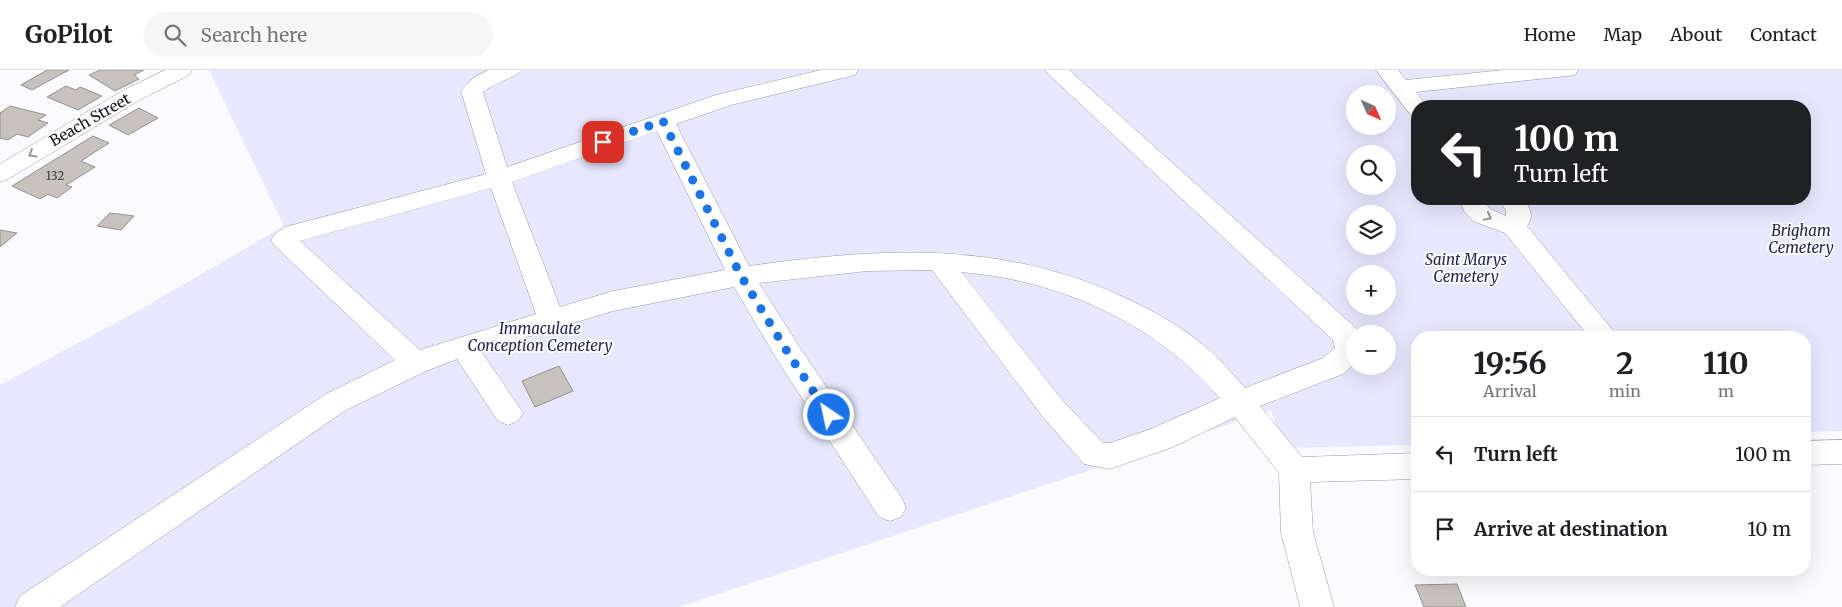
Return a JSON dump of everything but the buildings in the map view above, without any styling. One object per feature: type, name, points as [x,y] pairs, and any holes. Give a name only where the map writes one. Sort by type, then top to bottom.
[{"type":"street","name":"Beach Street","points":[[0,174],[130,96],[181,70]]},
{"type":"street","points":[[511,70],[491,75],[481,80],[472,91],[499,178],[552,320]]},
{"type":"street","points":[[416,363],[284,240],[294,233],[499,178],[724,100],[846,70]]},
{"type":"street","points":[[940,263],[1053,409],[1095,455],[1110,456],[1162,438],[1240,402],[1333,366],[1350,350],[1346,335],[1065,77],[1055,70]]},
{"type":"street","points":[[1393,78],[1567,70]]},
{"type":"street","points":[[1393,78],[1411,100]]},
{"type":"street","points":[[663,121],[741,276],[788,353],[890,507]]},
{"type":"street","points":[[1474,205],[1476,211],[1490,220],[1513,226],[1600,331]]},
{"type":"street","points":[[1513,226],[1519,219],[1518,209],[1515,205]]},
{"type":"street","points":[[32,607],[336,402],[416,363],[463,346],[613,302],[741,276],[860,263],[940,263],[994,266],[1053,280],[1102,298],[1154,326],[1191,351],[1240,402],[1294,470],[1297,532],[1317,607]]},
{"type":"street","points":[[463,346],[508,413]]},
{"type":"street","points":[[1811,453],[1842,452]]},
{"type":"street","points":[[1294,470],[1411,466]]},
{"type":"green space","name":"Immaculate Conception Cemetery","points":[[209,70],[1842,70],[1842,431],[1811,432],[1811,331],[1411,331],[1411,445],[1282,448],[1271,410],[679,607],[0,607],[0,385],[143,308],[284,226]]},
{"type":"route","points":[[603,142],[663,121],[741,276],[829,415]]},
{"type":"park label","name":"Brigham Cemetery","points":[[1801,240]]},
{"type":"park label","name":"Saint Marys Cemetery","points":[[1466,268]]}]
